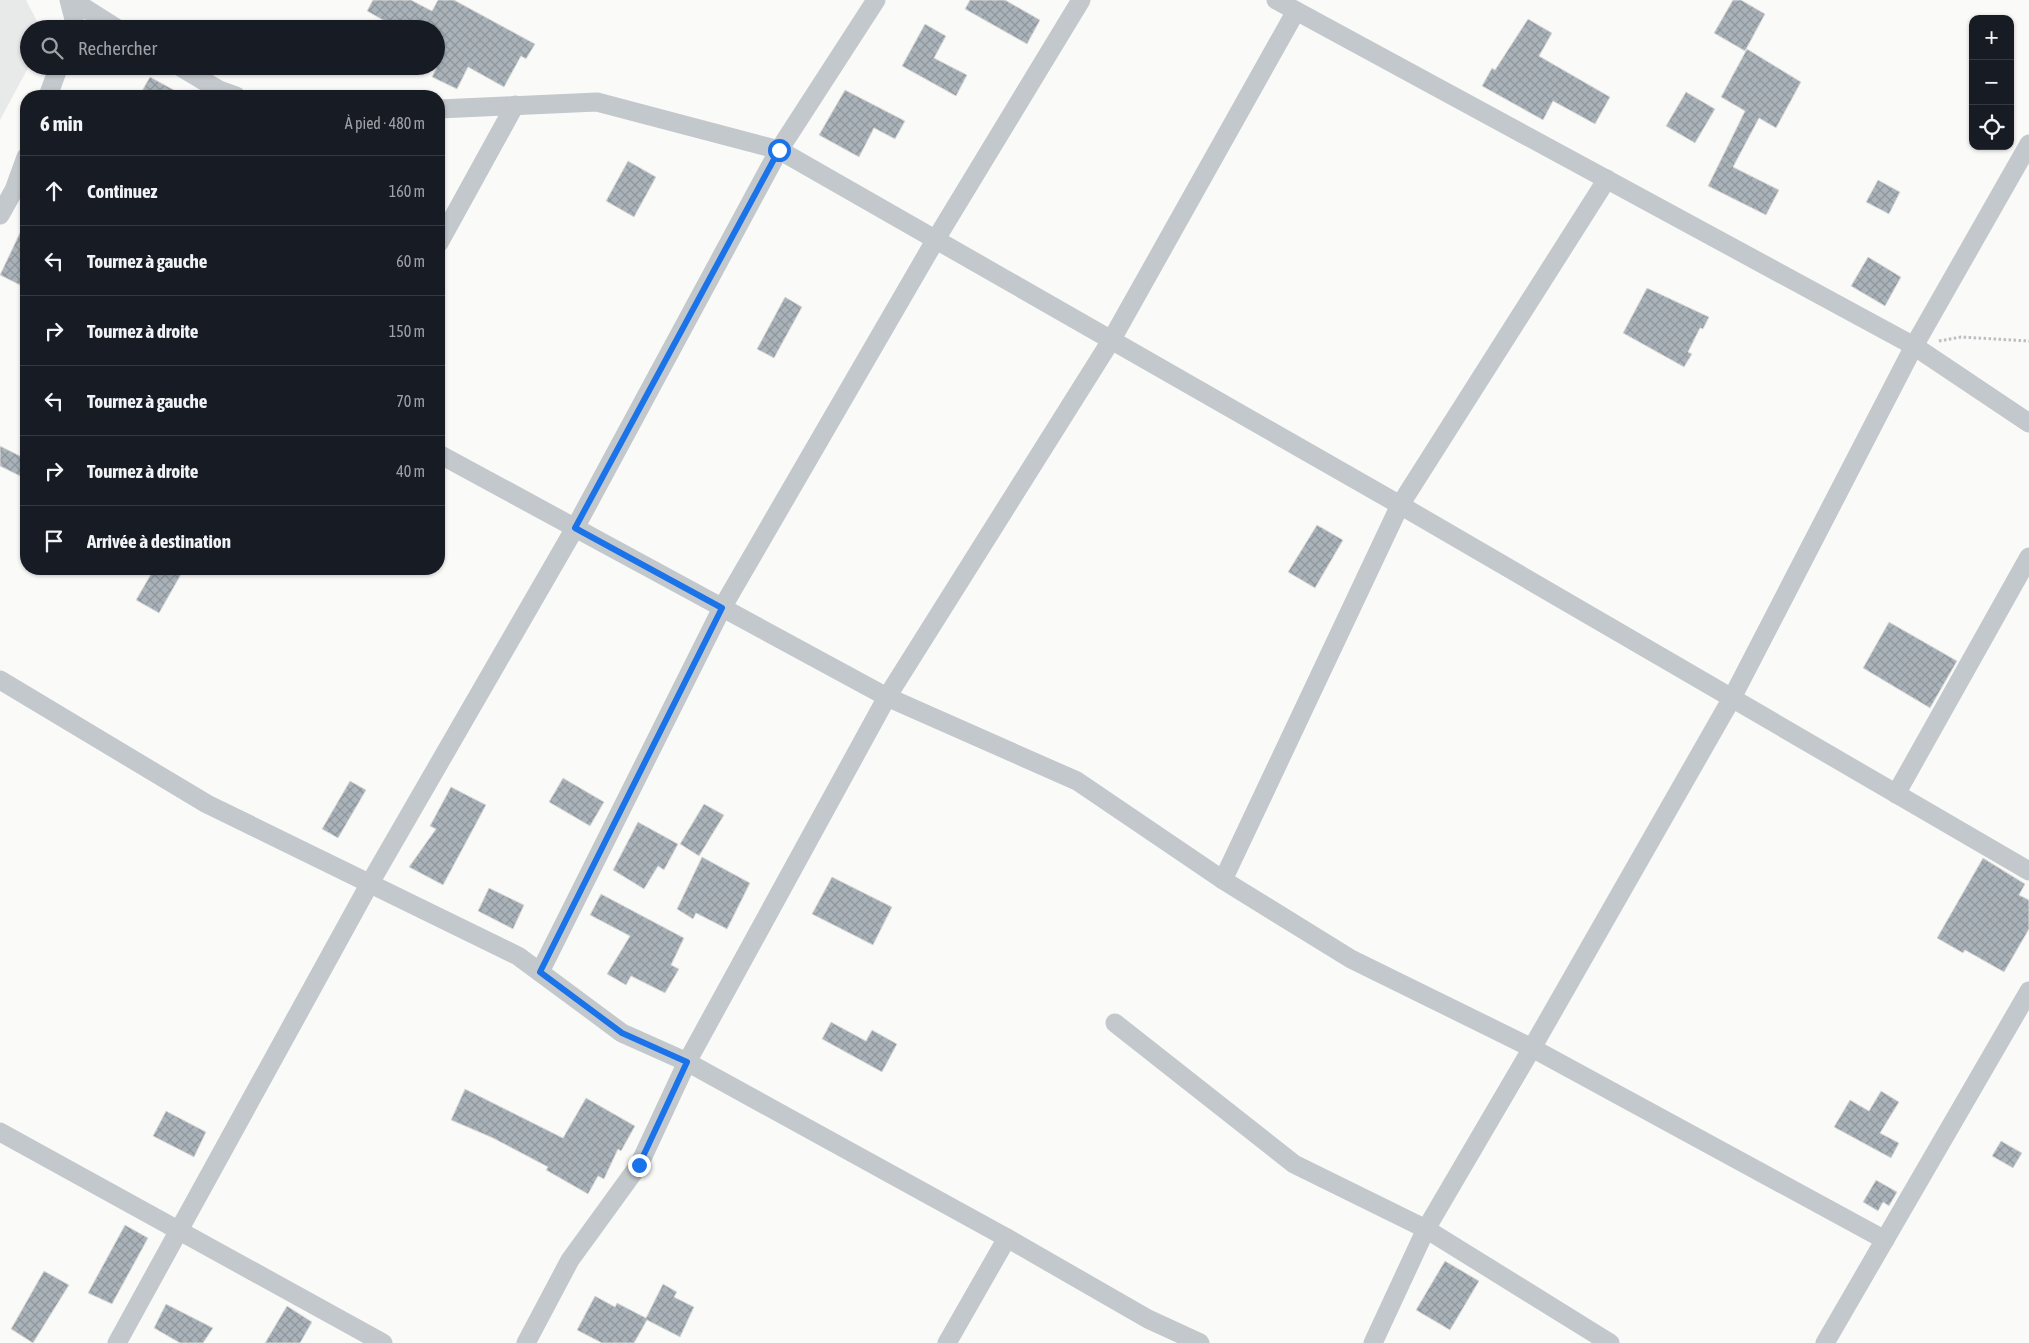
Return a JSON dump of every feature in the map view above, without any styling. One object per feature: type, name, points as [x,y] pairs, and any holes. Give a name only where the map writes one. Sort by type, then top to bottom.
[{"type":"street","points":[[71,0],[74,20]]},
{"type":"street","points":[[71,0],[103,20]]},
{"type":"street","points":[[117,1343],[370,883],[575,528],[779,150],[876,0]]},
{"type":"street","points":[[540,972],[722,608],[936,239],[1081,0]]},
{"type":"street","points":[[1276,0],[1914,346],[2029,423]]},
{"type":"street","points":[[526,1343],[570,1260],[639,1165],[687,1062],[886,698],[1112,339],[1296,11]]},
{"type":"street","points":[[50,90],[56,75]]},
{"type":"street","points":[[194,75],[219,90]]},
{"type":"street","points":[[445,109],[597,102],[779,150],[1400,505],[2029,871]]},
{"type":"street","points":[[445,232],[515,105]]},
{"type":"street","points":[[1373,1343],[1426,1229],[1732,698],[1914,346],[2029,144]]},
{"type":"street","points":[[1223,880],[1400,505],[1607,179]]},
{"type":"street","points":[[0,215],[20,195]]},
{"type":"street","points":[[445,457],[886,698],[1077,780],[1223,880],[1351,959],[1532,1048],[1885,1240]]},
{"type":"street","points":[[1896,794],[2029,557]]},
{"type":"street","points":[[0,680],[207,804],[518,956],[622,1033],[687,1062],[1007,1238],[1148,1319],[1200,1343]]},
{"type":"street","points":[[1825,1343],[2029,991]]},
{"type":"street","points":[[1114,1023],[1294,1164],[1426,1229],[1610,1343]]},
{"type":"street","points":[[0,1132],[383,1343]]},
{"type":"street","points":[[947,1343],[1007,1238]]},
{"type":"path","points":[[1914,346],[1961,338],[2029,342]]},
{"type":"shaded area","points":[[0,0],[26,0],[36,20],[20,20],[20,75],[24,75],[0,120]]},
{"type":"building","points":[[373,0],[411,0],[432,11],[438,0],[454,0],[535,44],[526,59],[521,56],[504,87],[468,67],[457,89],[432,77],[433,75],[445,75],[445,20],[383,20],[367,11]]},
{"type":"building","points":[[970,0],[1005,0],[1040,20],[1027,44],[965,9]]},
{"type":"building","points":[[1733,0],[1741,0],[1765,14],[1745,51],[1714,33]]},
{"type":"building","points":[[1528,19],[1552,33],[1539,56],[1610,97],[1595,124],[1553,101],[1543,120],[1482,86],[1492,68],[1495,70]]},
{"type":"building","points":[[925,24],[946,36],[934,58],[967,75],[956,96],[902,66]]},
{"type":"building","points":[[1747,49],[1801,82],[1776,128],[1759,118],[1733,167],[1779,190],[1766,215],[1708,186],[1745,111],[1721,97]]},
{"type":"building","points":[[150,77],[174,90],[142,90]]},
{"type":"building","points":[[845,90],[905,121],[895,139],[874,128],[859,157],[819,135]]},
{"type":"building","points":[[1686,92],[1715,109],[1695,143],[1666,126]]},
{"type":"building","points":[[628,161],[656,177],[634,217],[606,201]]},
{"type":"building","points":[[1878,180],[1900,192],[1889,214],[1866,202]]},
{"type":"building","points":[[20,233],[20,285],[0,275]]},
{"type":"building","points":[[1868,257],[1901,277],[1885,306],[1851,286]]},
{"type":"building","points":[[1647,288],[1709,317],[1703,329],[1700,328],[1688,352],[1692,354],[1684,367],[1623,333]]},
{"type":"building","points":[[785,297],[802,307],[774,358],[757,349]]},
{"type":"building","points":[[0,446],[20,456],[20,476],[0,466]]},
{"type":"building","points":[[1317,525],[1343,540],[1315,588],[1288,572]]},
{"type":"building","points":[[151,575],[181,575],[159,613],[136,600]]},
{"type":"building","points":[[1889,622],[1957,661],[1930,708],[1863,668]]},
{"type":"building","points":[[563,778],[604,802],[590,826],[549,802]]},
{"type":"building","points":[[350,781],[366,790],[338,838],[322,829]]},
{"type":"building","points":[[451,787],[486,805],[443,885],[409,867],[436,829],[430,826]]},
{"type":"building","points":[[704,804],[724,815],[699,856],[680,844]]},
{"type":"building","points":[[638,822],[678,844],[664,870],[658,866],[644,889],[613,870]]},
{"type":"building","points":[[702,857],[750,883],[727,929],[696,913],[693,919],[677,909]]},
{"type":"building","points":[[1983,858],[2025,884],[2019,895],[2029,900],[2029,929],[2004,972],[1965,950],[1963,953],[1937,938]]},
{"type":"building","points":[[832,877],[892,907],[873,945],[812,914]]},
{"type":"building","points":[[489,888],[524,905],[513,929],[478,911]]},
{"type":"building","points":[[601,894],[684,938],[671,965],[679,969],[665,993],[631,976],[626,985],[607,974],[630,936],[590,915]]},
{"type":"building","points":[[831,1022],[866,1041],[872,1030],[897,1044],[882,1072],[822,1039]]},
{"type":"building","points":[[465,1089],[563,1138],[586,1098],[635,1126],[621,1151],[618,1149],[604,1179],[598,1176],[588,1194],[546,1170],[548,1167],[493,1138],[451,1120]]},
{"type":"building","points":[[1881,1091],[1899,1102],[1880,1133],[1899,1143],[1891,1158],[1834,1127],[1850,1100],[1869,1111]]},
{"type":"building","points":[[166,1111],[206,1132],[194,1157],[153,1136]]},
{"type":"building","points":[[2001,1141],[2022,1153],[2013,1168],[1992,1156]]},
{"type":"building","points":[[1876,1180],[1897,1192],[1889,1206],[1883,1202],[1878,1211],[1863,1202]]},
{"type":"building","points":[[125,1225],[148,1238],[112,1304],[88,1293]]},
{"type":"building","points":[[1445,1261],[1479,1281],[1450,1330],[1416,1310]]},
{"type":"building","points":[[44,1271],[69,1285],[33,1343],[11,1329]]},
{"type":"building","points":[[663,1284],[677,1292],[674,1297],[694,1307],[680,1337],[647,1320],[634,1343],[602,1343],[577,1330],[595,1296],[615,1307],[617,1303],[646,1318]]},
{"type":"building","points":[[166,1304],[213,1328],[203,1343],[180,1343],[154,1328]]},
{"type":"building","points":[[287,1306],[312,1322],[300,1343],[265,1343]]},
{"type":"route","points":[[639,1165],[687,1062],[622,1033],[540,972],[722,608],[575,528],[779,150]]}]
